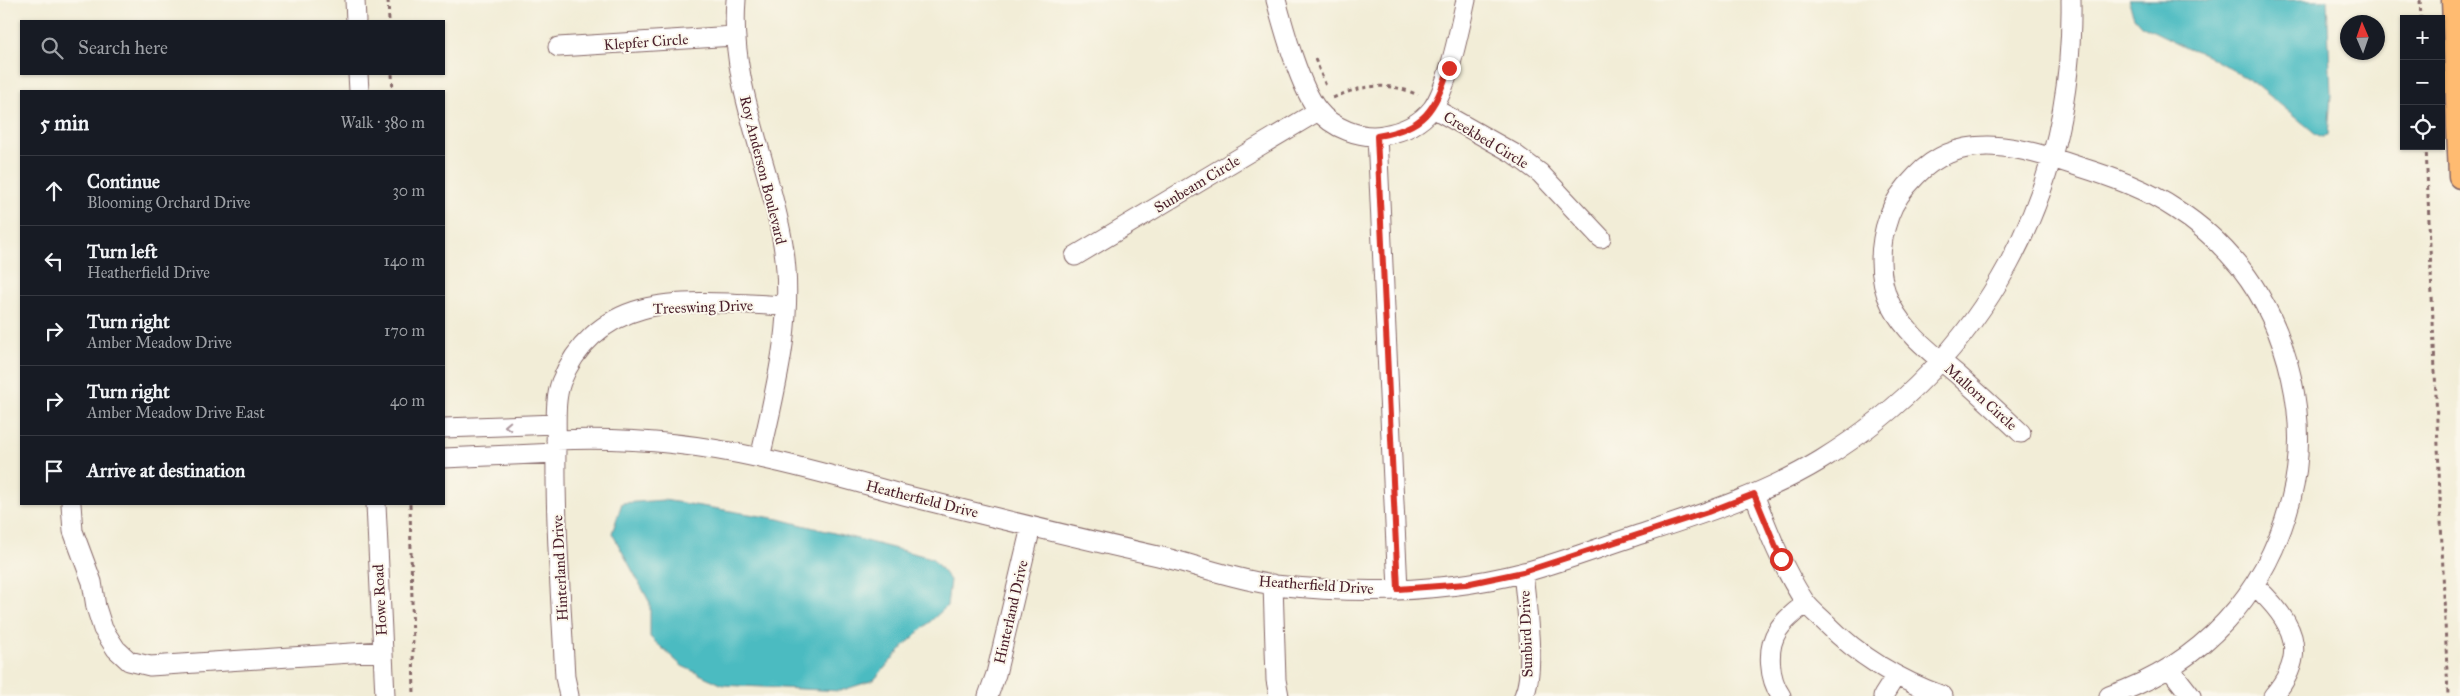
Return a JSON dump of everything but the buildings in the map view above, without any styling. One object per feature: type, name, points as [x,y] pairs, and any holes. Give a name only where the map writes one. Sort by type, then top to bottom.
[{"type":"main road","points":[[2453,0],[2460,176]]},
{"type":"street","points":[[355,0],[356,20]]},
{"type":"street","name":"Roy Anderson Boulevard","points":[[736,0],[734,36],[742,85],[781,229],[786,268],[783,353],[760,458]]},
{"type":"street","points":[[1276,0],[1298,68],[1318,111],[1327,119],[1349,131],[1377,136],[1407,129],[1422,120],[1433,108],[1449,68],[1466,0]]},
{"type":"street","name":"Heatherfield Drive","points":[[445,428],[556,439],[640,440],[684,445],[760,458],[1031,527],[1273,584],[1358,590],[1398,589],[1466,584],[1523,572],[1690,518],[1754,494],[1820,461],[1866,429],[1922,381],[1941,361],[1988,301],[2033,213],[2059,136],[2068,80],[2071,0]]},
{"type":"street","name":"Klepfer Circle","points":[[558,47],[734,36]]},
{"type":"street","points":[[358,75],[359,90]]},
{"type":"street","name":"Creekbed Circle","points":[[1433,108],[1490,140],[1533,168],[1601,238]]},
{"type":"street","name":"Sunbeam Circle","points":[[1075,256],[1318,111]]},
{"type":"street","points":[[1377,136],[1398,589]]},
{"type":"street","name":"Mallorn Circle","points":[[2022,432],[1905,327],[1890,304],[1885,292],[1882,275],[1881,243],[1890,210],[1899,196],[1920,172],[1959,150],[1987,146],[2026,149],[2140,188],[2198,225],[2240,268],[2268,313],[2278,337],[2292,382],[2297,408],[2298,446],[2295,480],[2289,508],[2268,562],[2255,586],[2234,614],[2170,669],[2109,696]]},
{"type":"street","name":"Treeswing Drive","points":[[556,439],[560,384],[569,364],[580,348],[593,335],[616,320],[641,309],[661,305],[786,306]]},
{"type":"street","name":"Heatherfield Drive","points":[[445,458],[556,439]]},
{"type":"street","name":"Hinterland Drive","points":[[556,439],[565,677],[569,696]]},
{"type":"street","points":[[1754,494],[1781,559],[1806,603],[1853,647],[1895,677],[1943,696]]},
{"type":"street","points":[[71,505],[73,531],[92,582],[96,607],[104,629],[116,649],[129,661],[150,666],[382,651]]},
{"type":"street","name":"Howe Road","points":[[376,505],[385,696]]},
{"type":"street","name":"Hinterland Drive","points":[[988,696],[996,674],[1031,527]]},
{"type":"street","name":"Sunbird Drive","points":[[1523,572],[1530,669],[1524,696]]},
{"type":"street","points":[[1273,584],[1276,680],[1280,696]]},
{"type":"street","points":[[2255,586],[2281,611],[2293,638],[2293,655],[2289,672],[2282,686],[2273,696]]},
{"type":"street","points":[[1781,696],[1773,680],[1770,654],[1772,642],[1778,630],[1806,603]]},
{"type":"street","points":[[2170,669],[2191,696]]},
{"type":"street","points":[[1883,696],[1895,677]]},
{"type":"path","points":[[388,0],[389,20]]},
{"type":"path","points":[[2420,0],[2421,15]]},
{"type":"path","points":[[1312,53],[1337,104]]},
{"type":"path","points":[[392,75],[393,90]]},
{"type":"path","points":[[1333,98],[1365,86],[1406,89],[1418,95]]},
{"type":"path","points":[[1413,101],[1422,87]]},
{"type":"path","points":[[2426,150],[2448,696]]},
{"type":"path","points":[[410,505],[414,696]]},
{"type":"water","points":[[2128,0],[2327,0],[2331,94],[2328,136],[2323,137],[2316,134],[2253,82],[2205,54],[2188,48],[2141,25],[2134,17]]},
{"type":"water","points":[[664,500],[779,519],[932,558],[950,580],[947,606],[905,645],[874,680],[840,691],[723,685],[682,666],[650,637],[650,603],[612,533],[622,503]]},
{"type":"route","points":[[1449,68],[1433,108],[1422,120],[1407,129],[1377,136],[1398,589],[1466,584],[1523,572],[1708,512],[1754,494],[1781,559]]}]
